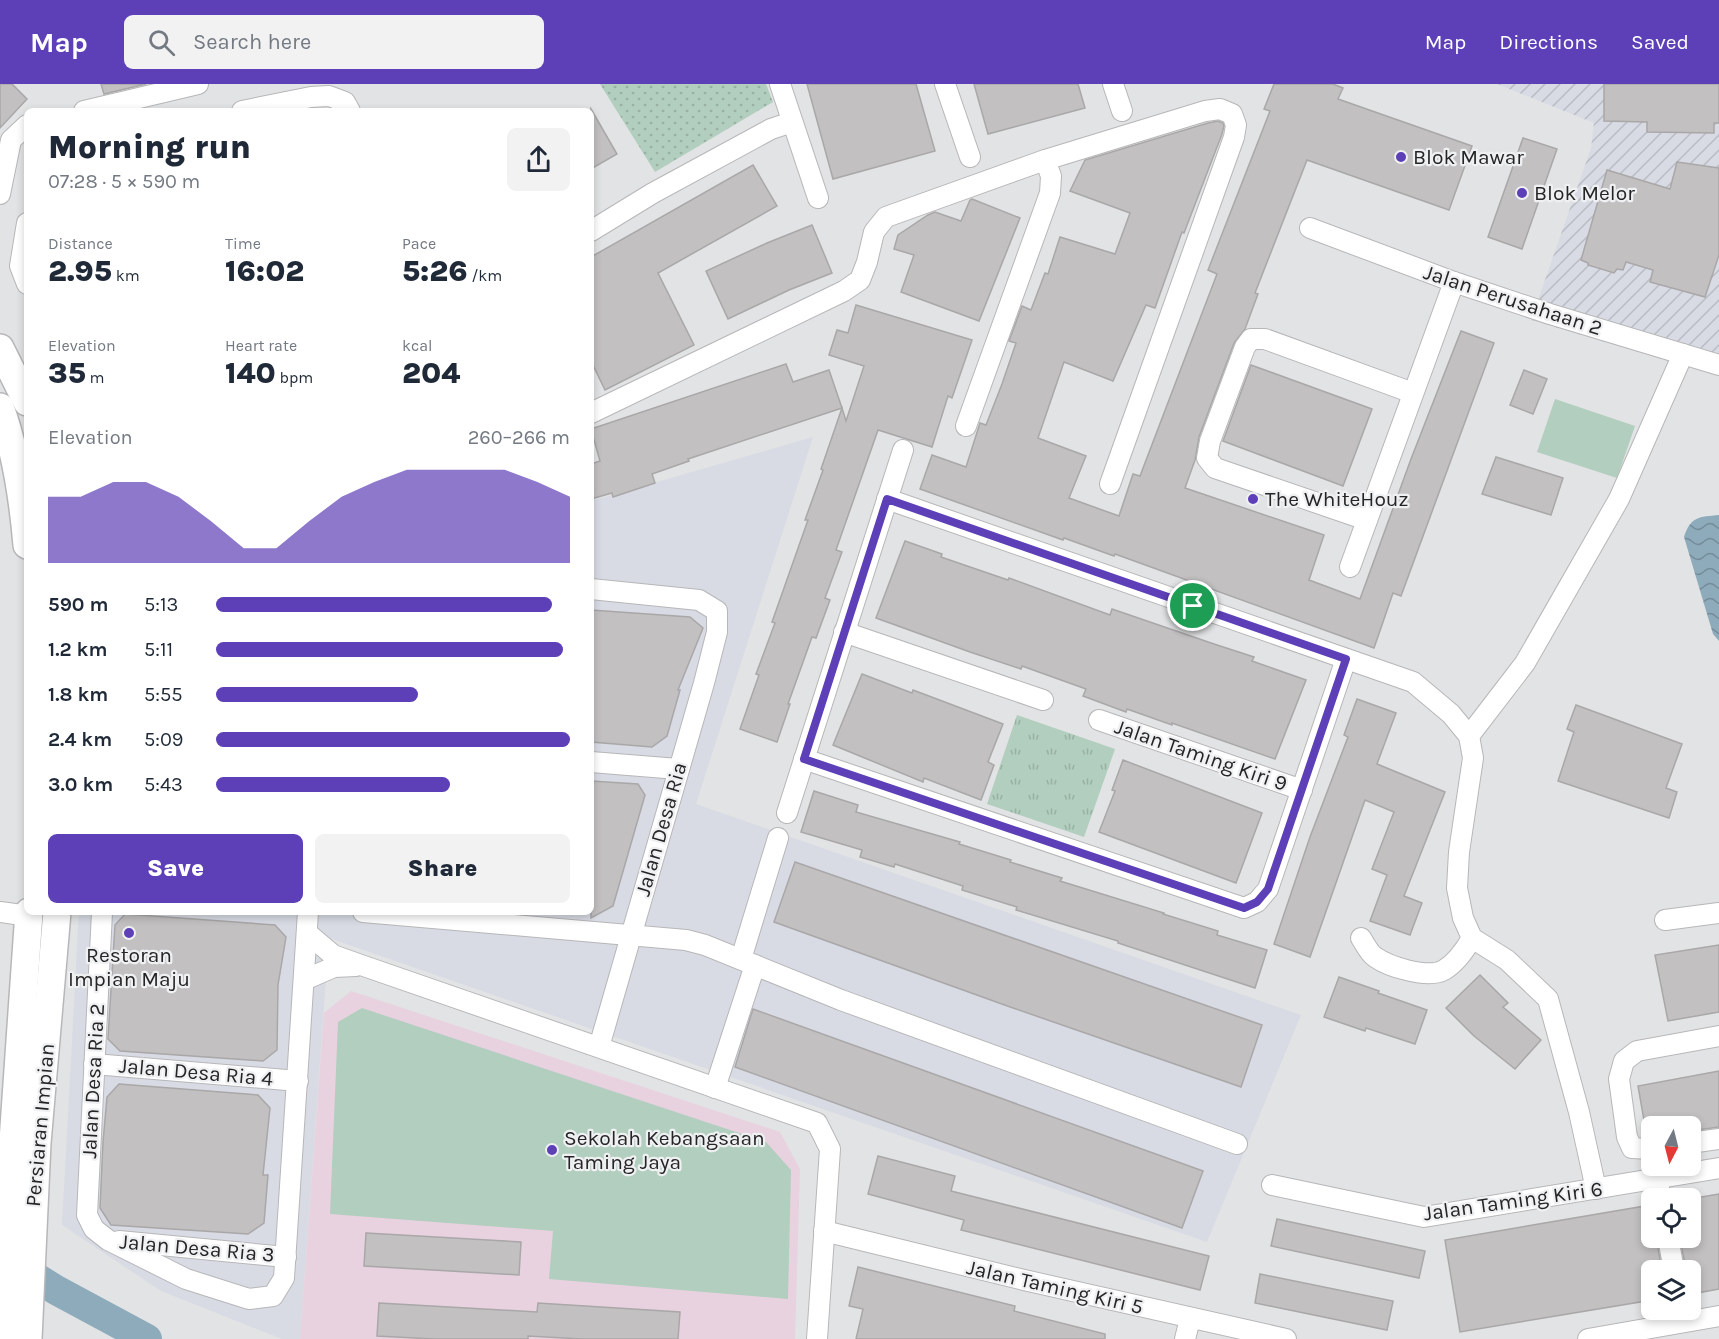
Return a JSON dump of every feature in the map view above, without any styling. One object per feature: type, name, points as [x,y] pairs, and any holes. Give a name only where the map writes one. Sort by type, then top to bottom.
[{"type":"street","points":[[97,108],[198,84]]},
{"type":"street","points":[[780,84],[818,198]]},
{"type":"street","points":[[945,84],[970,157]]},
{"type":"street","points":[[1113,84],[1122,111]]},
{"type":"street","points":[[257,108],[311,97],[329,96],[345,102],[348,108]]},
{"type":"street","points":[[594,412],[844,291],[860,280],[874,232],[886,217],[1045,160],[1205,111],[1220,109],[1232,114],[1236,125],[1234,137],[1110,484]]},
{"type":"street","points":[[594,229],[654,193],[771,129],[792,122]]},
{"type":"street","points":[[0,194],[12,140],[24,128]]},
{"type":"street","points":[[966,426],[1050,193],[1051,176],[1045,160]]},
{"type":"street","name":"Jalan Perusahaan 2","points":[[1310,228],[1454,282],[1550,314],[1719,365]]},
{"type":"street","points":[[24,241],[20,266],[24,276]]},
{"type":"street","points":[[1350,567],[1454,282]]},
{"type":"street","points":[[1367,520],[1215,468],[1207,458],[1210,441],[1245,346],[1251,339],[1265,339],[1413,393]]},
{"type":"street","points":[[0,348],[24,394]]},
{"type":"street","points":[[1470,736],[1525,663],[1619,499],[1683,354]]},
{"type":"street","points":[[2,417],[14,455],[24,515]]},
{"type":"street","points":[[787,813],[903,450]]},
{"type":"street","points":[[887,499],[1413,682],[1429,693],[1451,714],[1470,736],[1473,758],[1459,852],[1457,888],[1462,918],[1472,938],[1507,960],[1548,999],[1579,1112],[1596,1189]]},
{"type":"street","name":"Jalan Desa Ria","points":[[594,589],[699,600],[717,611],[717,632],[599,1047]]},
{"type":"street","points":[[844,632],[1043,700]]},
{"type":"street","points":[[804,759],[1244,908],[1257,902],[1268,889],[1346,659]]},
{"type":"street","name":"Jalan Taming Kiri 9","points":[[1099,720],[1302,790]]},
{"type":"street","points":[[594,762],[678,769]]},
{"type":"street","points":[[715,1088],[778,838]]},
{"type":"street","points":[[0,912],[24,913]]},
{"type":"street","points":[[1665,920],[1719,913]]},
{"type":"street","name":"Persiaran Impian","points":[[28,1339],[18,1301],[20,1214],[17,1130],[27,944],[34,920],[33,915]]},
{"type":"street","name":"Persiaran Impian","points":[[17,1130],[56,915]]},
{"type":"street","name":"Jalan Desa Ria 2","points":[[102,915],[87,1215],[93,1229],[108,1240]]},
{"type":"street","points":[[108,1240],[186,1279],[249,1299],[273,1296],[284,1278],[286,1257],[308,915]]},
{"type":"street","points":[[398,915],[686,940],[705,945],[841,1000],[1237,1144]]},
{"type":"street","points":[[307,933],[333,955],[361,966],[817,1123],[830,1149],[817,1339]]},
{"type":"street","points":[[1361,938],[1374,957],[1397,968],[1422,973],[1442,971],[1461,954],[1472,938]]},
{"type":"street","points":[[304,980],[334,967],[361,966]]},
{"type":"street","points":[[1641,1148],[1632,1148],[1627,1137],[1619,1079],[1624,1061],[1637,1051],[1719,1036]]},
{"type":"street","name":"Jalan Desa Ria 4","points":[[94,1064],[298,1081]]},
{"type":"street","points":[[1701,1141],[1719,1139]]},
{"type":"street","name":"Jalan Taming Kiri 6","points":[[1272,1185],[1424,1217],[1719,1168]]},
{"type":"street","points":[[1657,1179],[1659,1188]]},
{"type":"street","name":"Jalan Taming Kiri 5","points":[[824,1231],[1190,1319],[1286,1339]]},
{"type":"street","name":"Jalan Desa Ria 3","points":[[108,1240],[286,1257]]},
{"type":"street","name":"Persiaran Impian","points":[[5,1339],[18,1301]]},
{"type":"street","points":[[1588,1339],[1684,1324],[1719,1316]]},
{"type":"street","points":[[1185,1339],[1190,1319]]},
{"type":"shaded area","points":[[1497,84],[1719,84],[1719,376],[1531,320],[1591,148],[1594,123]]},
{"type":"shaded area","points":[[813,437],[696,804],[1301,1015],[1207,1242],[329,938],[300,1339],[282,1339],[161,1291],[62,1225],[79,915],[594,915],[594,500]]},
{"type":"shaded area","name":"Sekolah Kebangsaan Taming Jaya","points":[[351,991],[780,1132],[800,1169],[795,1339],[300,1339],[324,1013]]},
{"type":"green space","points":[[600,84],[766,84],[773,102],[655,172]]},
{"type":"green space","points":[[1555,399],[1635,426],[1617,478],[1537,452]]},
{"type":"green space","points":[[1017,715],[1115,749],[1084,837],[987,804]]},
{"type":"green space","name":"Sekolah Kebangsaan Taming Jaya","points":[[362,1008],[766,1142],[791,1170],[788,1299],[549,1279],[553,1231],[330,1214],[338,1022]]},
{"type":"water","points":[[1719,515],[1719,641],[1713,634],[1684,537],[1693,521],[1706,516]]},
{"type":"building","points":[[0,84],[12,84],[27,99],[0,128]]},
{"type":"building","points":[[101,84],[146,84],[104,94]]},
{"type":"building","points":[[807,84],[916,84],[935,151],[833,179]]},
{"type":"building","points":[[974,84],[1078,84],[1085,108],[988,134]]},
{"type":"building","points":[[1274,84],[1333,84],[1343,88],[1338,99],[1472,146],[1449,210],[1307,160],[1255,293],[1258,294],[1245,329],[1234,343],[1199,437],[1195,460],[1185,488],[1324,535],[1309,580],[1360,599],[1461,331],[1494,343],[1401,596],[1393,593],[1374,648],[1115,554],[1114,556],[1064,538],[1063,540],[920,489],[932,455],[966,467],[980,423],[986,425],[1002,384],[1016,343],[1009,341],[1022,306],[1031,310],[1045,273],[1048,274],[1060,237],[1115,254],[1130,213],[1070,191],[1085,160],[1218,121],[1224,126],[1222,134],[1184,233],[1182,232],[1155,308],[1146,305],[1113,381],[1064,362],[1038,438],[1086,456],[1069,498],[1119,516],[1133,474],[1140,476],[1217,274],[1208,270],[1270,111],[1264,109]]},
{"type":"building","points":[[1604,84],[1719,84],[1719,123],[1714,123],[1714,133],[1647,132],[1647,122],[1604,121]]},
{"type":"building","points":[[594,114],[617,154],[594,167]]},
{"type":"building","name":"Blok Melor","points":[[1523,138],[1557,149],[1522,249],[1488,237]]},
{"type":"building","points":[[1677,162],[1719,168],[1719,255],[1705,297],[1650,282],[1653,270],[1626,262],[1623,270],[1617,269],[1614,273],[1588,265],[1581,260],[1607,170],[1670,189]]},
{"type":"building","points":[[753,165],[777,206],[658,273],[694,345],[605,390],[594,367],[594,255]]},
{"type":"building","points":[[972,199],[1020,218],[979,321],[901,292],[914,255],[894,249],[898,235],[935,212],[961,221]]},
{"type":"building","points":[[812,225],[832,273],[789,290],[728,319],[706,271]]},
{"type":"building","points":[[856,305],[972,340],[952,398],[948,396],[932,447],[878,430],[836,550],[842,552],[825,598],[830,600],[816,638],[812,637],[777,742],[740,729],[759,675],[756,674],[775,623],[772,622],[808,520],[805,520],[823,470],[821,469],[842,408],[846,421],[864,366],[829,355],[837,330],[848,333]]},
{"type":"building","points":[[786,364],[793,382],[829,370],[842,408],[688,459],[689,461],[652,474],[655,483],[613,497],[612,493],[594,498],[594,463],[600,461],[594,440],[594,428]]},
{"type":"building","points":[[1251,365],[1372,409],[1343,486],[1223,441]]},
{"type":"building","points":[[1524,370],[1547,379],[1533,414],[1510,405]]},
{"type":"building","points":[[1496,457],[1563,478],[1551,515],[1482,494]]},
{"type":"building","points":[[905,541],[942,554],[941,557],[1008,580],[1009,578],[1110,615],[1112,609],[1254,657],[1252,661],[1306,680],[1275,759],[1172,723],[1172,725],[1127,709],[1126,712],[1083,696],[1086,689],[1022,666],[1021,669],[970,652],[876,618]]},
{"type":"building","points":[[594,610],[690,617],[703,628],[678,690],[680,690],[667,736],[652,747],[594,742]]},
{"type":"building","points":[[862,674],[912,693],[913,690],[1003,724],[988,762],[994,765],[981,800],[924,778],[923,782],[833,745]]},
{"type":"building","points":[[1357,699],[1396,713],[1377,764],[1445,792],[1404,896],[1422,903],[1410,935],[1370,921],[1387,875],[1372,869],[1394,812],[1365,800],[1310,957],[1274,944],[1310,837],[1348,737],[1344,735]]},
{"type":"building","points":[[1576,705],[1682,744],[1666,788],[1677,792],[1669,818],[1558,781],[1574,732],[1567,729]]},
{"type":"building","points":[[1123,760],[1262,813],[1236,883],[1099,832],[1115,791],[1112,790]]},
{"type":"building","points":[[594,781],[638,784],[645,795],[613,906],[591,918],[591,915],[594,915]]},
{"type":"building","points":[[814,791],[858,805],[856,812],[960,842],[959,844],[1062,878],[1060,881],[1218,931],[1217,935],[1267,950],[1255,988],[1118,943],[1118,941],[1016,910],[1017,907],[962,890],[963,886],[895,864],[894,867],[860,857],[862,850],[801,832]]},
{"type":"building","points":[[795,862],[1262,1025],[1241,1087],[774,922]]},
{"type":"building","points":[[124,915],[139,915],[275,925],[286,937],[278,985],[277,1050],[263,1061],[120,1051],[108,1039],[115,925]]},
{"type":"building","points":[[1719,945],[1719,1012],[1668,1021],[1655,955]]},
{"type":"building","points":[[1480,975],[1508,1003],[1503,1007],[1541,1040],[1515,1069],[1474,1036],[1446,1008]]},
{"type":"building","points":[[1339,977],[1427,1010],[1415,1044],[1324,1017]]},
{"type":"building","points":[[753,1009],[1203,1171],[1182,1228],[735,1067]]},
{"type":"building","points":[[1719,1071],[1719,1127],[1701,1129],[1701,1116],[1643,1116],[1638,1086]]},
{"type":"building","points":[[119,1084],[258,1095],[270,1108],[263,1175],[268,1175],[264,1223],[248,1234],[111,1225],[100,1208],[103,1142],[107,1097]]},
{"type":"building","points":[[878,1156],[955,1176],[951,1191],[1209,1256],[1200,1290],[961,1230],[964,1220],[868,1194]]},
{"type":"building","points":[[1719,1194],[1719,1289],[1701,1292],[1701,1260],[1684,1260],[1682,1248],[1701,1248],[1701,1197]]},
{"type":"building","points":[[1641,1207],[1641,1248],[1658,1248],[1660,1260],[1641,1260],[1641,1302],[1460,1332],[1445,1240]]},
{"type":"building","points":[[1277,1219],[1425,1251],[1419,1278],[1271,1246]]},
{"type":"building","points":[[366,1233],[521,1242],[519,1275],[364,1266]]},
{"type":"building","points":[[858,1267],[1015,1306],[1014,1311],[1105,1334],[1105,1339],[856,1339],[863,1309],[849,1306]]},
{"type":"building","points":[[1260,1274],[1393,1301],[1387,1330],[1255,1303]]},
{"type":"building","points":[[379,1303],[537,1312],[538,1303],[680,1312],[678,1339],[582,1339],[528,1336],[528,1339],[434,1339],[377,1336]]},
{"type":"waterway","points":[[11,1262],[56,1290],[147,1339]]},
{"type":"place","name":"Blok Mawar","points":[[1401,157]]},
{"type":"place","name":"Blok Melor","points":[[1522,193]]},
{"type":"place","name":"The WhiteHouz","points":[[1253,499]]},
{"type":"place","name":"Restoran Impian Maju","points":[[129,933]]},
{"type":"place","name":"Sekolah Kebangsaan Taming Jaya","points":[[552,1150]]},
{"type":"route","points":[[887,499],[1193,606],[1346,659],[1268,889],[1257,902],[1244,908],[804,759],[887,499]]}]
